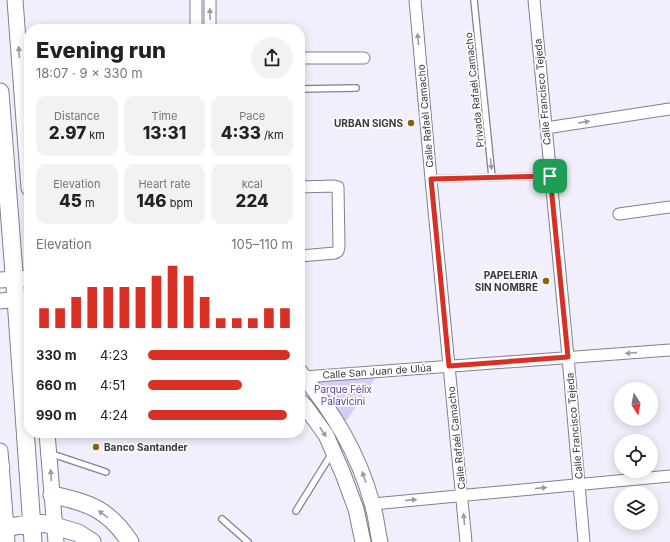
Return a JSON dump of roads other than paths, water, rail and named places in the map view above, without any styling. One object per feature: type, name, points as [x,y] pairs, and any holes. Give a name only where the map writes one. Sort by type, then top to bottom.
[{"type":"main road","points":[[0,92],[15,279],[15,299],[24,418]]},
{"type":"main road","points":[[26,438],[33,542]]},
{"type":"main road","points":[[52,495],[72,499],[96,508],[116,524],[130,542]]},
{"type":"main road","points":[[3,532],[32,523],[48,524],[78,533],[92,542]]},
{"type":"street","points":[[15,0],[24,88]]},
{"type":"street","points":[[196,0],[196,24]]},
{"type":"street","points":[[210,0],[210,24]]},
{"type":"street","name":"Calle Rafaél Camacho","points":[[415,0],[466,542]]},
{"type":"street","name":"Calle Francisco Tejeda","points":[[534,0],[584,542]]},
{"type":"street","points":[[305,58],[364,58]]},
{"type":"street","points":[[546,128],[670,109]]},
{"type":"street","points":[[305,187],[338,187],[339,247],[338,251],[335,253],[305,256]]},
{"type":"street","points":[[619,214],[670,207]]},
{"type":"street","name":"Calle San Juan de Ulúa","points":[[305,376],[670,350]]},
{"type":"street","points":[[305,380],[319,396],[339,425],[359,464],[373,504],[380,542]]},
{"type":"street","points":[[305,406],[326,435],[344,474],[356,509],[363,542]]},
{"type":"street","points":[[48,438],[56,542]]},
{"type":"street","points":[[0,459],[3,532]]},
{"type":"street","points":[[373,504],[670,476]]},
{"type":"lane","name":"Privada Rafaél Camacho","points":[[474,0],[492,177]]},
{"type":"lane","points":[[305,89],[356,88]]},
{"type":"lane","points":[[431,179],[550,176]]},
{"type":"lane","points":[[296,511],[333,451]]},
{"type":"lane","points":[[49,453],[106,472]]},
{"type":"lane","points":[[222,519],[248,542]]},
{"type":"place","name":"URBAN SIGNS","points":[[411,123]]},
{"type":"place","name":"PAPELERIA SIN NOMBRE","points":[[546,281]]},
{"type":"place","name":"Banco Santander","points":[[96,447]]},
{"type":"park label","name":"Parque Félix Palavicini","points":[[343,394]]}]
